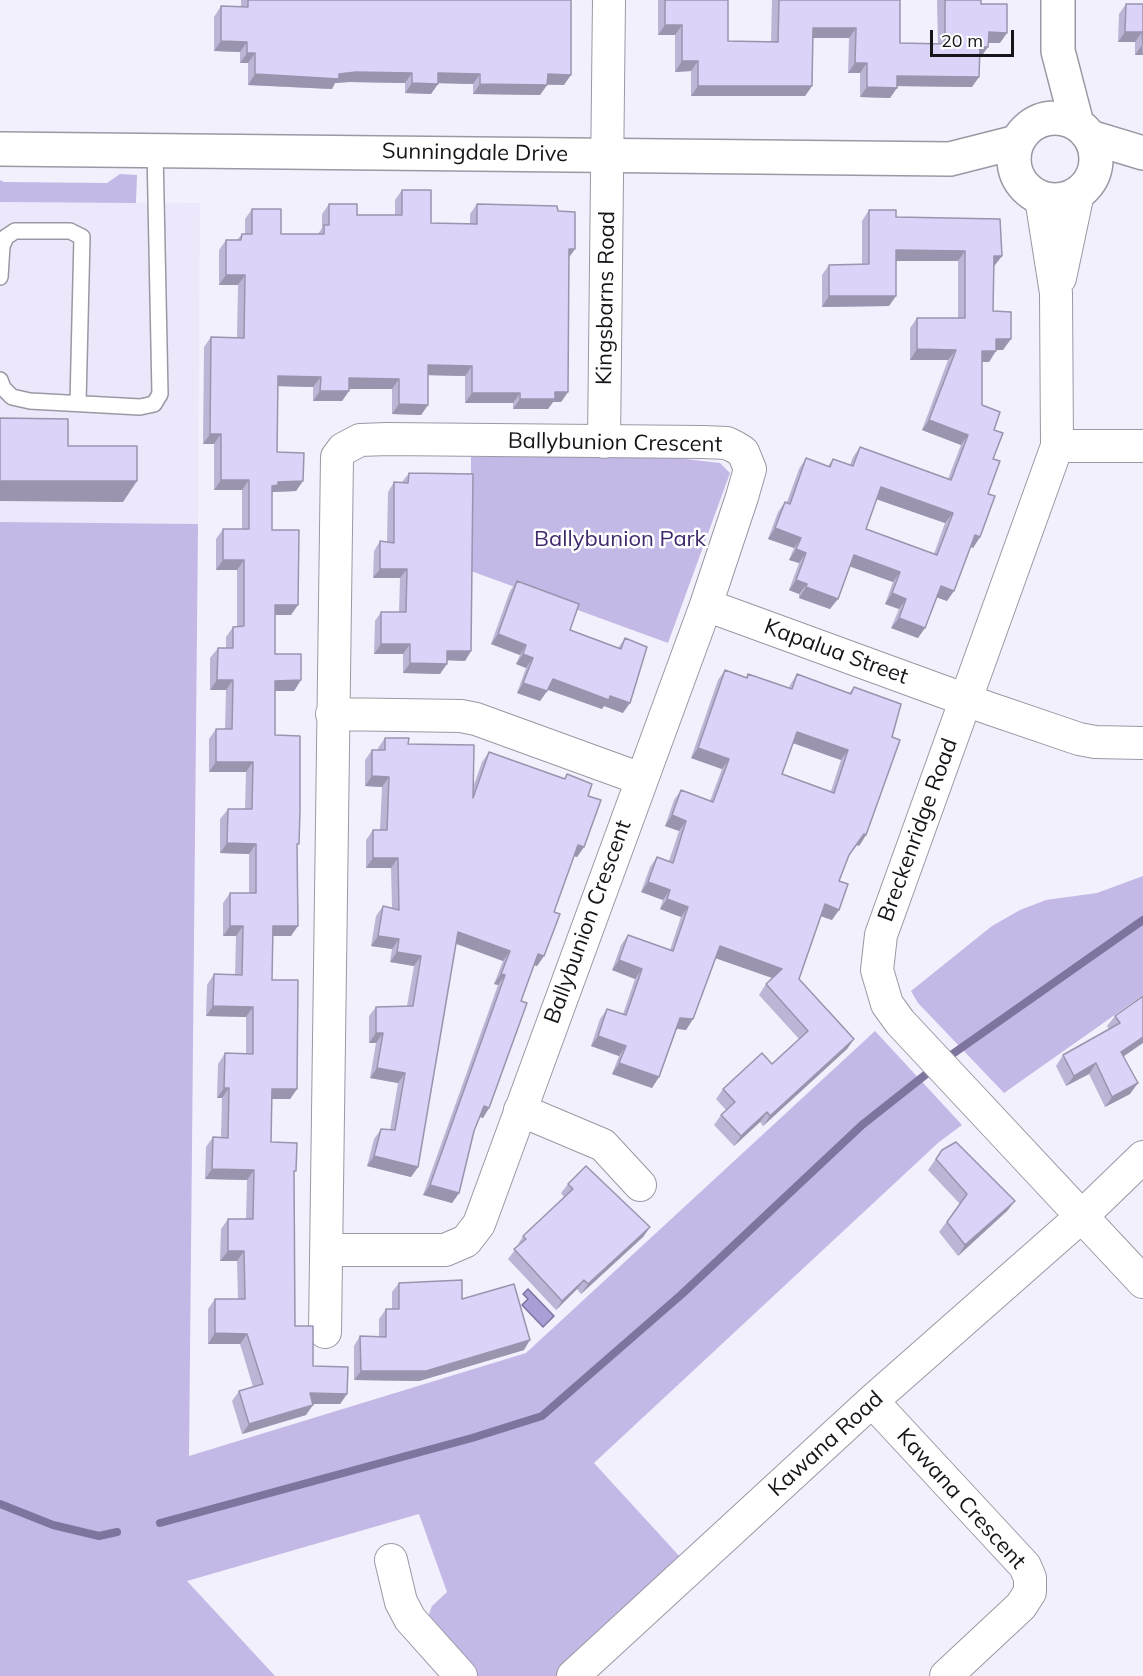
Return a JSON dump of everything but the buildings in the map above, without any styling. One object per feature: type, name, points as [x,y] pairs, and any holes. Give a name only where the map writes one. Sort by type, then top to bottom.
[{"type":"street","name":"Kingsbarns Road","points":[[604,442],[609,0]]},
{"type":"street","points":[[1058,0],[1058,51],[1084,131],[1095,149],[1086,185]]},
{"type":"street","points":[[1058,51],[1014,155],[1014,169],[1030,190],[1066,199],[1086,185],[1143,165]]},
{"type":"street","points":[[1025,133],[1047,118],[1063,118],[1084,131],[1143,153]]},
{"type":"street","name":"Sunningdale Drive","points":[[0,149],[950,159],[1025,133]]},
{"type":"street","name":"Sunningdale Drive","points":[[950,159],[1030,190]]},
{"type":"street","name":"Breckenridge Road","points":[[1056,293],[1086,185]]},
{"type":"street","name":"Breckenridge Road","points":[[1030,190],[1056,293],[1057,446],[878,943],[877,970],[884,995],[892,1012],[1143,1282]]},
{"type":"street","name":"Ballybunion Crescent","points":[[325,1332],[335,467],[343,449],[360,440],[727,443],[743,452],[750,469],[748,478],[706,605],[479,1224],[466,1241],[446,1250],[327,1250]]},
{"type":"street","points":[[1057,446],[1143,447]]},
{"type":"street","name":"Kapalua Street","points":[[706,605],[1087,741],[1143,743]]},
{"type":"street","points":[[332,714],[461,716],[476,719],[641,779]]},
{"type":"street","points":[[519,1110],[603,1145],[640,1185]]},
{"type":"street","name":"Kawana Road","points":[[573,1676],[872,1401],[1082,1216],[1143,1157]]},
{"type":"street","name":"Kawana Crescent","points":[[872,1401],[1025,1566],[1030,1578],[1030,1592],[1021,1606],[946,1676]]},
{"type":"street","points":[[392,1560],[401,1602],[410,1619],[461,1676]]},
{"type":"lane","points":[[0,380],[3,388],[12,397],[78,404],[140,407],[154,404],[160,394],[155,150]]},
{"type":"lane","points":[[0,277],[2,246],[6,237],[15,231],[70,231],[82,237],[78,404]]},
{"type":"shaded area","points":[[0,202],[200,203],[198,524],[0,522]]},
{"type":"shaded area","points":[[528,1289],[554,1316],[543,1327],[522,1305],[528,1299],[523,1294]]},
{"type":"green space","points":[[120,174],[137,175],[136,203],[0,202],[0,180],[4,182],[107,183]]},
{"type":"green space","name":"Ballybunion Park","points":[[471,457],[668,457],[720,463],[730,473],[668,643],[471,571]]},
{"type":"green space","points":[[0,522],[198,524],[189,1456],[526,1353],[875,1031],[962,1125],[939,1142],[594,1463],[682,1559],[556,1676],[478,1676],[430,1624],[429,1614],[432,1606],[447,1592],[419,1514],[187,1581],[275,1676],[0,1676]]},
{"type":"green space","points":[[1143,876],[1143,995],[1004,1093],[918,1003],[911,991],[992,926],[1020,910],[1046,900],[1097,893]]},
{"type":"waterway","points":[[944,1060],[1143,920]]},
{"type":"waterway","points":[[160,1523],[472,1438],[542,1416],[682,1294],[862,1125],[934,1068]]},
{"type":"waterway","points":[[0,1504],[53,1525],[99,1536],[117,1532]]}]
